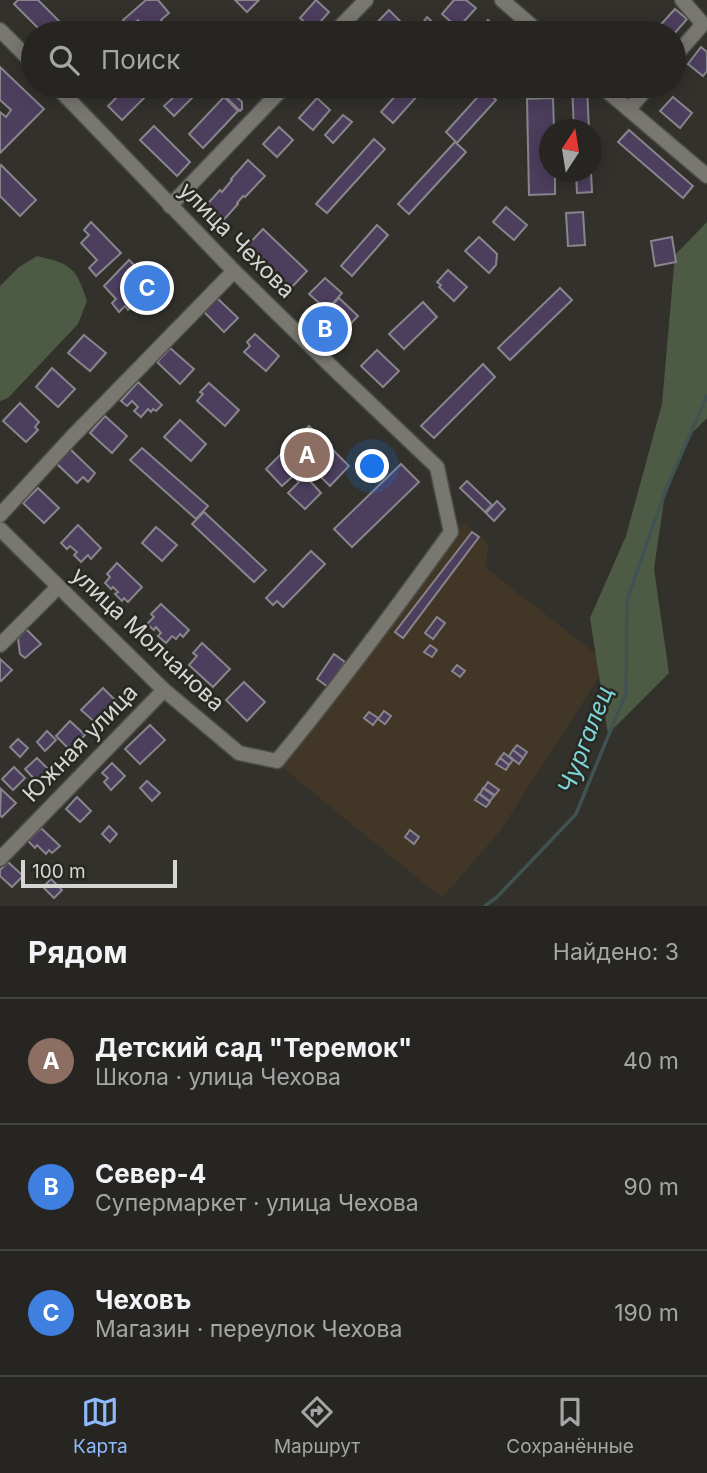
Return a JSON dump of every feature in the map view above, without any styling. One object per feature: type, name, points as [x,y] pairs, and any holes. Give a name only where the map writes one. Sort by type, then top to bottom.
[{"type":"street","points":[[346,21],[366,0]]},
{"type":"street","points":[[502,0],[526,21]]},
{"type":"street","points":[[681,0],[705,26],[686,45]]},
{"type":"street","points":[[0,30],[21,51]]},
{"type":"street","name":"улица Чехова","points":[[67,98],[234,271],[437,467],[451,532],[321,708],[276,761]]},
{"type":"street","points":[[170,206],[274,98]]},
{"type":"street","points":[[615,98],[707,176]]},
{"type":"street","points":[[628,109],[638,98]]},
{"type":"street","points":[[0,515],[234,271]]},
{"type":"street","name":"улица Молчанова","points":[[0,529],[164,690],[239,753],[276,761]]},
{"type":"street","points":[[0,645],[58,587]]},
{"type":"street","name":"Южная улица","points":[[0,859],[164,690]]},
{"type":"shaded area","points":[[464,523],[488,544],[486,568],[608,663],[500,831],[442,898],[278,764]]},
{"type":"green space","points":[[707,222],[707,418],[690,435],[664,500],[654,569],[669,673],[608,734],[590,618],[626,536],[662,404],[675,255]]},
{"type":"green space","points":[[37,256],[71,269],[76,274],[87,301],[78,324],[8,398],[0,401],[0,286],[19,267]]},
{"type":"building","points":[[18,0],[38,0],[59,21],[31,21],[14,4]]},
{"type":"building","points":[[146,0],[158,0],[169,13],[162,21],[123,20]]},
{"type":"building","points":[[235,0],[259,0],[247,12]]},
{"type":"building","points":[[316,0],[329,12],[321,21],[303,21],[300,18]]},
{"type":"building","points":[[454,0],[466,0],[476,8],[464,21],[450,21],[442,14]]},
{"type":"building","points":[[675,9],[687,19],[685,21],[664,21]]},
{"type":"building","points":[[389,10],[400,21],[378,21]]},
{"type":"building","points":[[701,47],[707,52],[707,71],[703,76],[688,64]]},
{"type":"building","points":[[0,67],[21,87],[21,98],[32,98],[44,109],[0,153],[0,112],[6,117],[11,110],[0,100]]},
{"type":"building","points":[[116,98],[144,98],[122,120],[108,106]]},
{"type":"building","points":[[173,98],[192,98],[174,116],[164,106]]},
{"type":"building","points":[[223,98],[238,111],[203,148],[189,134]]},
{"type":"building","points":[[227,98],[238,98],[242,102],[240,111]]},
{"type":"building","points":[[317,98],[330,110],[313,130],[299,118]]},
{"type":"building","points":[[393,98],[415,98],[393,123],[381,112]]},
{"type":"building","points":[[477,98],[496,100],[457,143],[446,132]]},
{"type":"building","points":[[553,98],[554,119],[539,119],[539,182],[555,182],[555,194],[529,195],[527,99]]},
{"type":"building","points":[[573,98],[588,98],[588,119],[574,119]]},
{"type":"building","points":[[674,98],[692,113],[680,128],[660,111]]},
{"type":"building","points":[[343,115],[352,122],[333,143],[325,135]]},
{"type":"building","points":[[154,126],[190,162],[177,176],[140,140]]},
{"type":"building","points":[[279,127],[293,140],[277,157],[263,144]]},
{"type":"building","points":[[629,130],[693,186],[683,198],[618,142]]},
{"type":"building","points":[[374,139],[385,149],[327,213],[316,204]]},
{"type":"building","points":[[455,142],[466,152],[409,214],[398,204]]},
{"type":"building","points":[[248,160],[265,176],[243,196],[219,225],[202,210],[220,190],[222,192]]},
{"type":"building","points":[[1,165],[36,200],[20,216],[0,196]]},
{"type":"building","points":[[576,182],[592,182],[592,192],[577,193]]},
{"type":"building","points":[[506,207],[527,225],[514,240],[493,222]]},
{"type":"building","points":[[583,212],[585,245],[568,246],[566,213]]},
{"type":"building","points":[[91,222],[121,253],[96,276],[89,268],[97,260],[81,243],[89,235],[84,230]]},
{"type":"building","points":[[377,225],[388,235],[352,276],[341,266]]},
{"type":"building","points":[[263,229],[307,271],[289,290],[245,248]]},
{"type":"building","points":[[479,237],[497,254],[496,265],[489,273],[465,251]]},
{"type":"building","points":[[672,237],[676,262],[655,266],[651,241]]},
{"type":"building","points":[[129,260],[154,284],[128,310],[125,306],[119,312],[112,303],[116,299],[104,286]]},
{"type":"building","points":[[448,270],[467,287],[454,301],[437,282]]},
{"type":"building","points":[[325,278],[342,293],[327,310],[309,294]]},
{"type":"building","points":[[560,288],[572,300],[510,360],[498,348]]},
{"type":"building","points":[[217,298],[238,318],[224,332],[204,312]]},
{"type":"building","points":[[339,298],[358,316],[336,339],[316,320]]},
{"type":"building","points":[[423,302],[437,317],[404,349],[389,334]]},
{"type":"building","points":[[255,334],[279,356],[266,371],[244,352],[250,346],[247,342]]},
{"type":"building","points":[[84,335],[106,353],[90,371],[68,353]]},
{"type":"building","points":[[170,348],[194,369],[180,384],[157,362]]},
{"type":"building","points":[[377,350],[399,371],[383,387],[361,366]]},
{"type":"building","points":[[483,364],[495,377],[434,438],[421,426]]},
{"type":"building","points":[[52,368],[75,389],[58,407],[36,387]]},
{"type":"building","points":[[138,382],[162,405],[156,411],[153,409],[151,412],[148,409],[141,417],[134,411],[138,407],[132,401],[127,406],[121,401]]},
{"type":"building","points":[[209,383],[239,410],[225,426],[197,401],[203,394],[200,392]]},
{"type":"building","points":[[20,403],[39,422],[35,427],[38,430],[26,442],[3,421]]},
{"type":"building","points":[[105,416],[127,436],[112,453],[90,433]]},
{"type":"building","points":[[180,420],[206,444],[191,461],[164,437]]},
{"type":"building","points":[[309,426],[326,444],[316,455],[321,460],[332,449],[349,466],[330,486],[318,474],[310,481],[321,493],[305,509],[288,493],[299,482],[293,476],[282,486],[266,469],[283,452],[296,466],[302,460],[289,446]]},
{"type":"building","points":[[142,448],[208,506],[196,519],[130,460]]},
{"type":"building","points":[[70,449],[95,473],[88,482],[83,477],[77,483],[56,463]]},
{"type":"building","points":[[401,464],[419,482],[352,547],[334,529]]},
{"type":"building","points":[[467,481],[492,505],[485,512],[460,488]]},
{"type":"building","points":[[38,488],[59,508],[44,523],[23,503]]},
{"type":"building","points":[[497,501],[505,509],[494,521],[486,513]]},
{"type":"building","points":[[204,512],[266,570],[254,582],[192,524]]},
{"type":"building","points":[[78,525],[101,548],[91,559],[88,555],[81,562],[74,555],[77,552],[70,546],[67,549],[61,543]]},
{"type":"building","points":[[156,527],[177,545],[162,561],[142,543]]},
{"type":"building","points":[[472,532],[479,537],[403,638],[395,632]]},
{"type":"building","points":[[311,551],[325,564],[283,607],[277,601],[273,605],[266,598]]},
{"type":"building","points":[[117,563],[142,587],[128,602],[124,598],[122,601],[115,594],[118,592],[105,583],[110,577],[107,574]]},
{"type":"building","points":[[161,604],[189,630],[183,637],[180,634],[176,639],[172,636],[166,643],[158,636],[161,633],[156,627],[154,630],[147,624],[154,617],[151,614]]},
{"type":"building","points":[[437,617],[445,623],[433,639],[425,633]]},
{"type":"building","points":[[26,629],[41,644],[25,658],[20,654],[18,638]]},
{"type":"building","points":[[202,643],[230,669],[213,687],[189,665],[197,656],[193,653]]},
{"type":"building","points":[[430,645],[437,650],[432,657],[424,652]]},
{"type":"building","points":[[334,654],[345,662],[328,687],[317,679]]},
{"type":"building","points":[[0,659],[12,670],[1,681],[0,680]]},
{"type":"building","points":[[457,665],[465,671],[460,677],[452,671]]},
{"type":"building","points":[[244,682],[265,702],[247,721],[226,700]]},
{"type":"building","points":[[103,688],[118,703],[97,724],[81,710]]},
{"type":"building","points":[[384,711],[391,716],[385,724],[378,719]]},
{"type":"building","points":[[369,712],[378,718],[373,725],[364,718]]},
{"type":"building","points":[[70,721],[85,735],[70,750],[56,736]]},
{"type":"building","points":[[150,725],[165,740],[140,764],[125,749]]},
{"type":"building","points":[[47,731],[56,740],[45,751],[37,742]]},
{"type":"building","points":[[18,739],[28,748],[20,757],[10,747]]},
{"type":"building","points":[[517,745],[527,752],[523,758],[513,750]]},
{"type":"building","points":[[513,750],[523,758],[519,764],[509,756]]},
{"type":"building","points":[[504,753],[513,760],[509,765],[500,758]]},
{"type":"building","points":[[37,758],[49,770],[37,782],[25,769]]},
{"type":"building","points":[[500,758],[509,765],[506,770],[496,764]]},
{"type":"building","points":[[112,763],[125,776],[111,790],[104,782],[108,778],[102,773]]},
{"type":"building","points":[[14,767],[25,778],[13,790],[2,779]]},
{"type":"building","points":[[147,781],[160,793],[152,801],[140,788]]},
{"type":"building","points":[[488,782],[499,790],[495,795],[484,788]]},
{"type":"building","points":[[483,788],[494,796],[490,801],[480,794]]},
{"type":"building","points":[[1,789],[16,803],[2,817],[0,815]]},
{"type":"building","points":[[479,794],[490,802],[486,807],[475,800]]},
{"type":"building","points":[[77,797],[91,811],[80,822],[66,809]]},
{"type":"building","points":[[109,826],[117,834],[110,842],[102,834]]},
{"type":"building","points":[[41,828],[60,846],[52,853],[49,850],[46,854],[28,841]]},
{"type":"building","points":[[410,830],[419,837],[414,844],[405,837]]},
{"type":"building","points":[[8,862],[23,876],[12,887],[0,876],[0,870]]},
{"type":"building","points":[[51,879],[62,890],[54,898],[43,887]]},
{"type":"waterway","name":"Чургалец","points":[[485,906],[497,897],[576,814],[626,693],[627,600],[666,489],[707,396]]},
{"type":"place","name":"Чеховъ","points":[[147,288]]},
{"type":"place","name":"Север-4","points":[[325,329]]},
{"type":"place","name":"Детский сад \"Теремок\"","points":[[307,455]]}]
